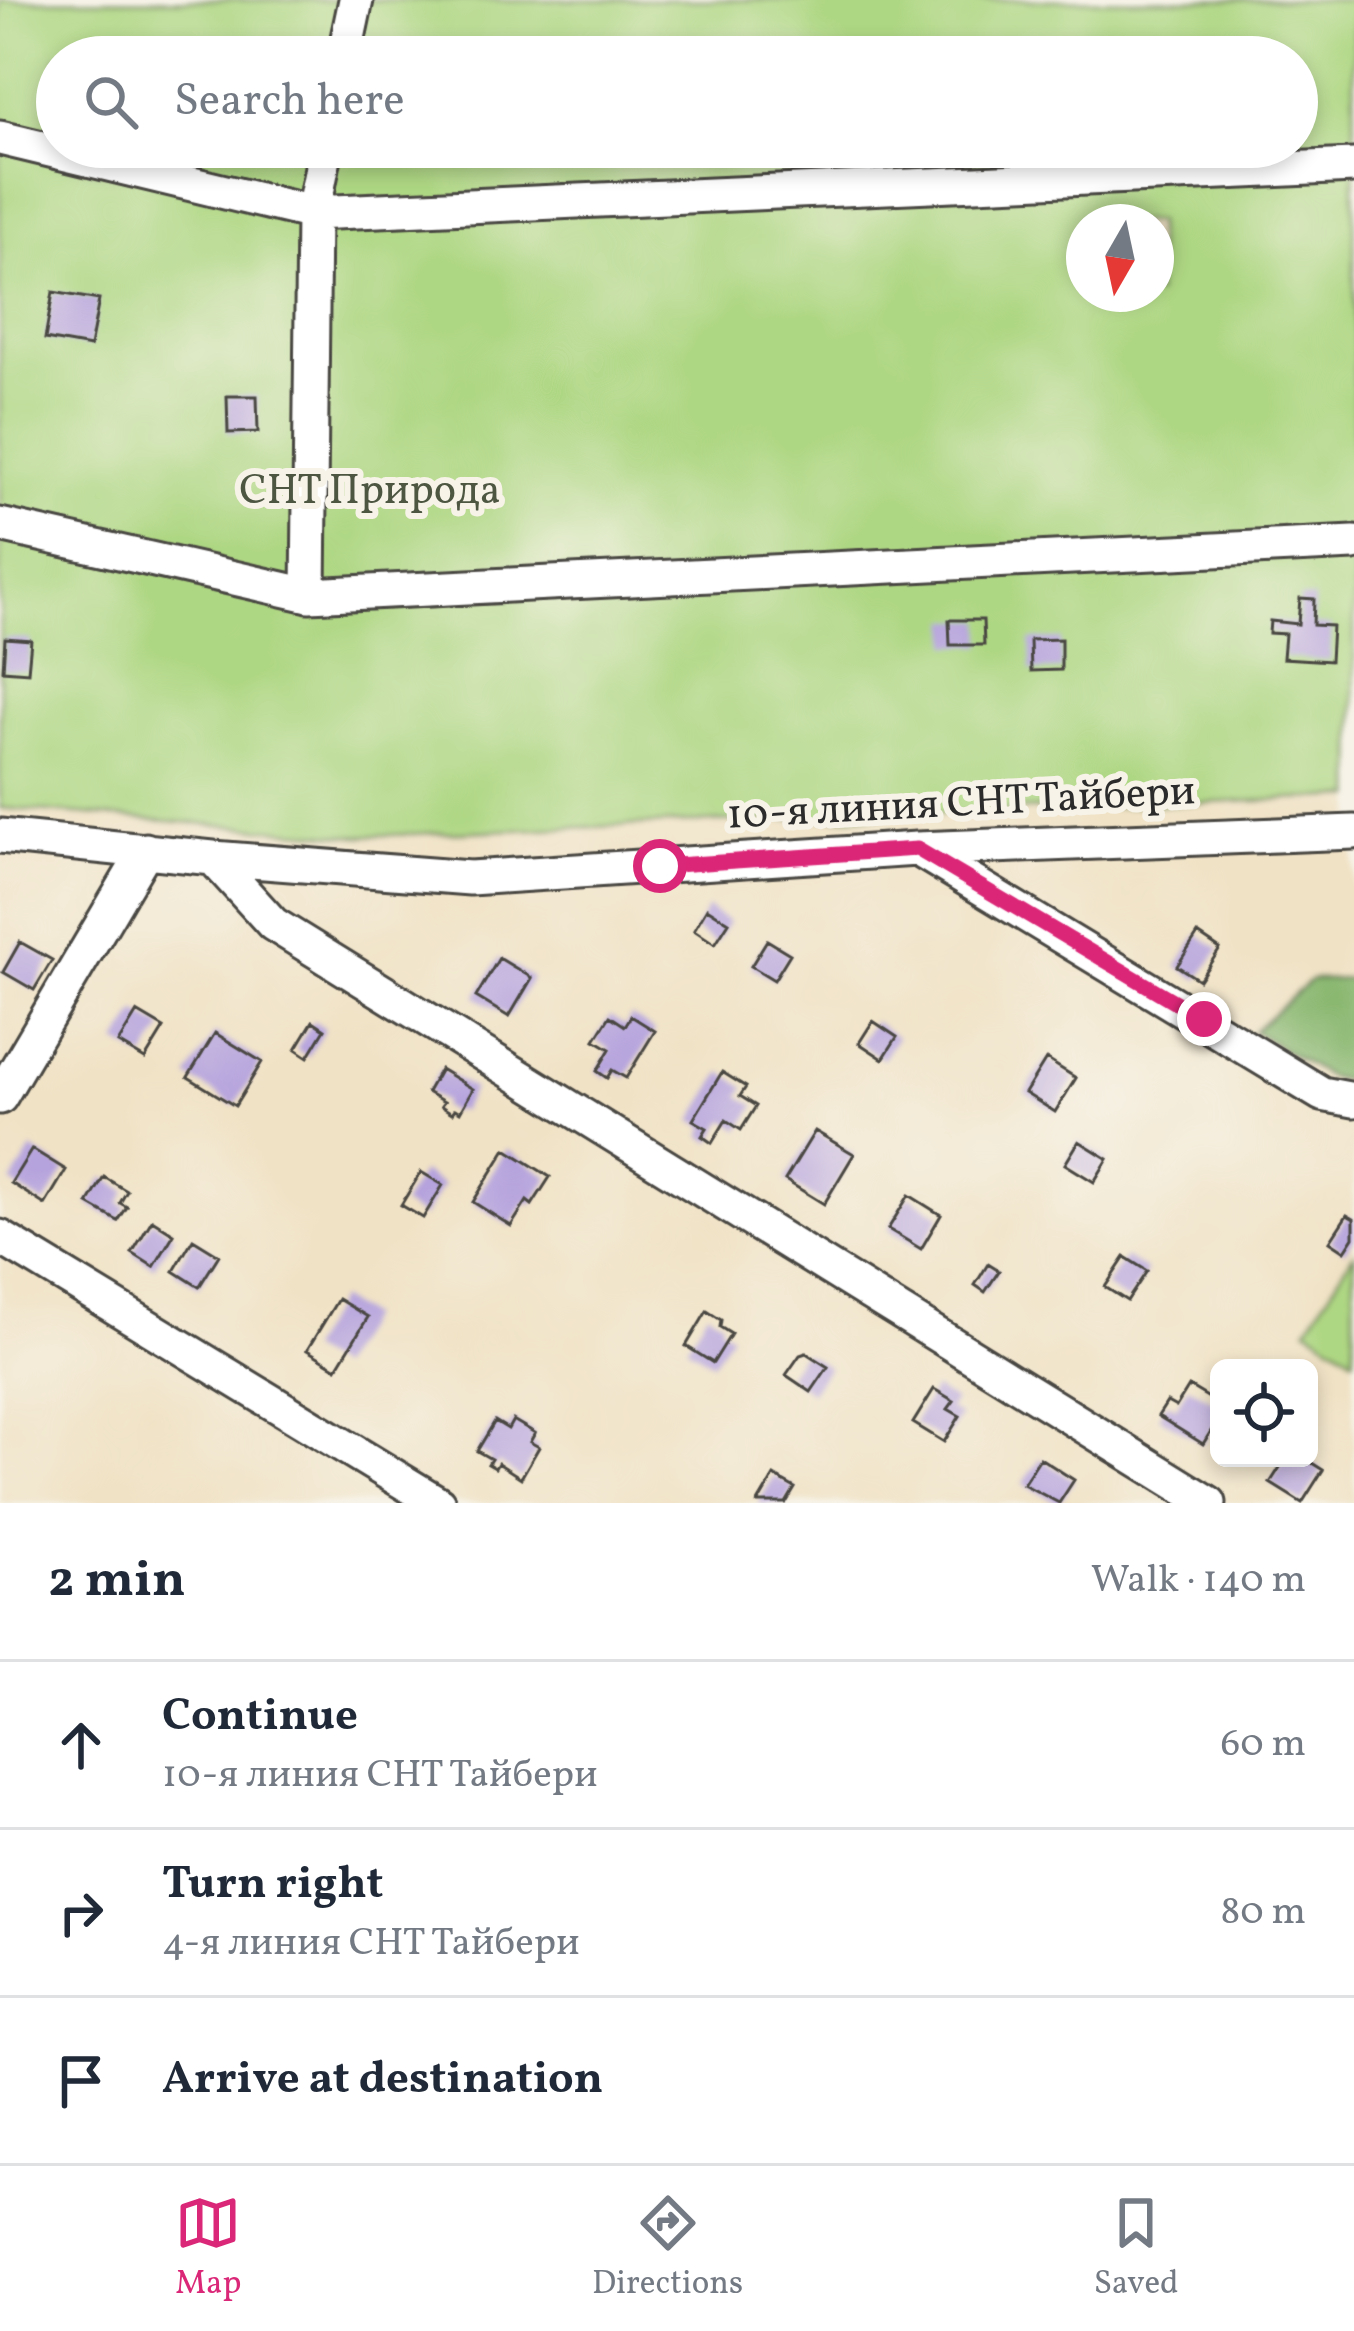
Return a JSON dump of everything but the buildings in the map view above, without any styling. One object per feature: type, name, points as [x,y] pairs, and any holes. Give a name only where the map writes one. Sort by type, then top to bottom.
[{"type":"street","points":[[348,36],[356,0]]},
{"type":"street","points":[[0,138],[36,147]]},
{"type":"street","points":[[1318,168],[1354,166]]},
{"type":"street","points":[[125,168],[313,213],[1310,168]]},
{"type":"street","points":[[309,595],[313,213],[322,168]]},
{"type":"street","points":[[0,525],[309,595],[1354,543]]},
{"type":"street","name":"10-я линия СНТ Тайбери","points":[[0,836],[470,878],[917,849],[1354,832]]},
{"type":"street","points":[[917,849],[1322,1094],[1352,1100]]},
{"type":"street","points":[[0,1097],[146,850]]},
{"type":"street","points":[[213,858],[273,924],[1210,1503]]},
{"type":"street","points":[[0,1237],[438,1503]]},
{"type":"green space","name":"СНТ Природа","points":[[0,0],[1354,0],[1354,797],[359,836],[0,808]]},
{"type":"green space","points":[[1354,979],[1354,1082],[1328,1077],[1253,1031],[1311,980]]},
{"type":"green space","points":[[1354,1253],[1354,1358],[1307,1328]]},
{"type":"route","points":[[660,866],[917,849],[1204,1019]]}]
